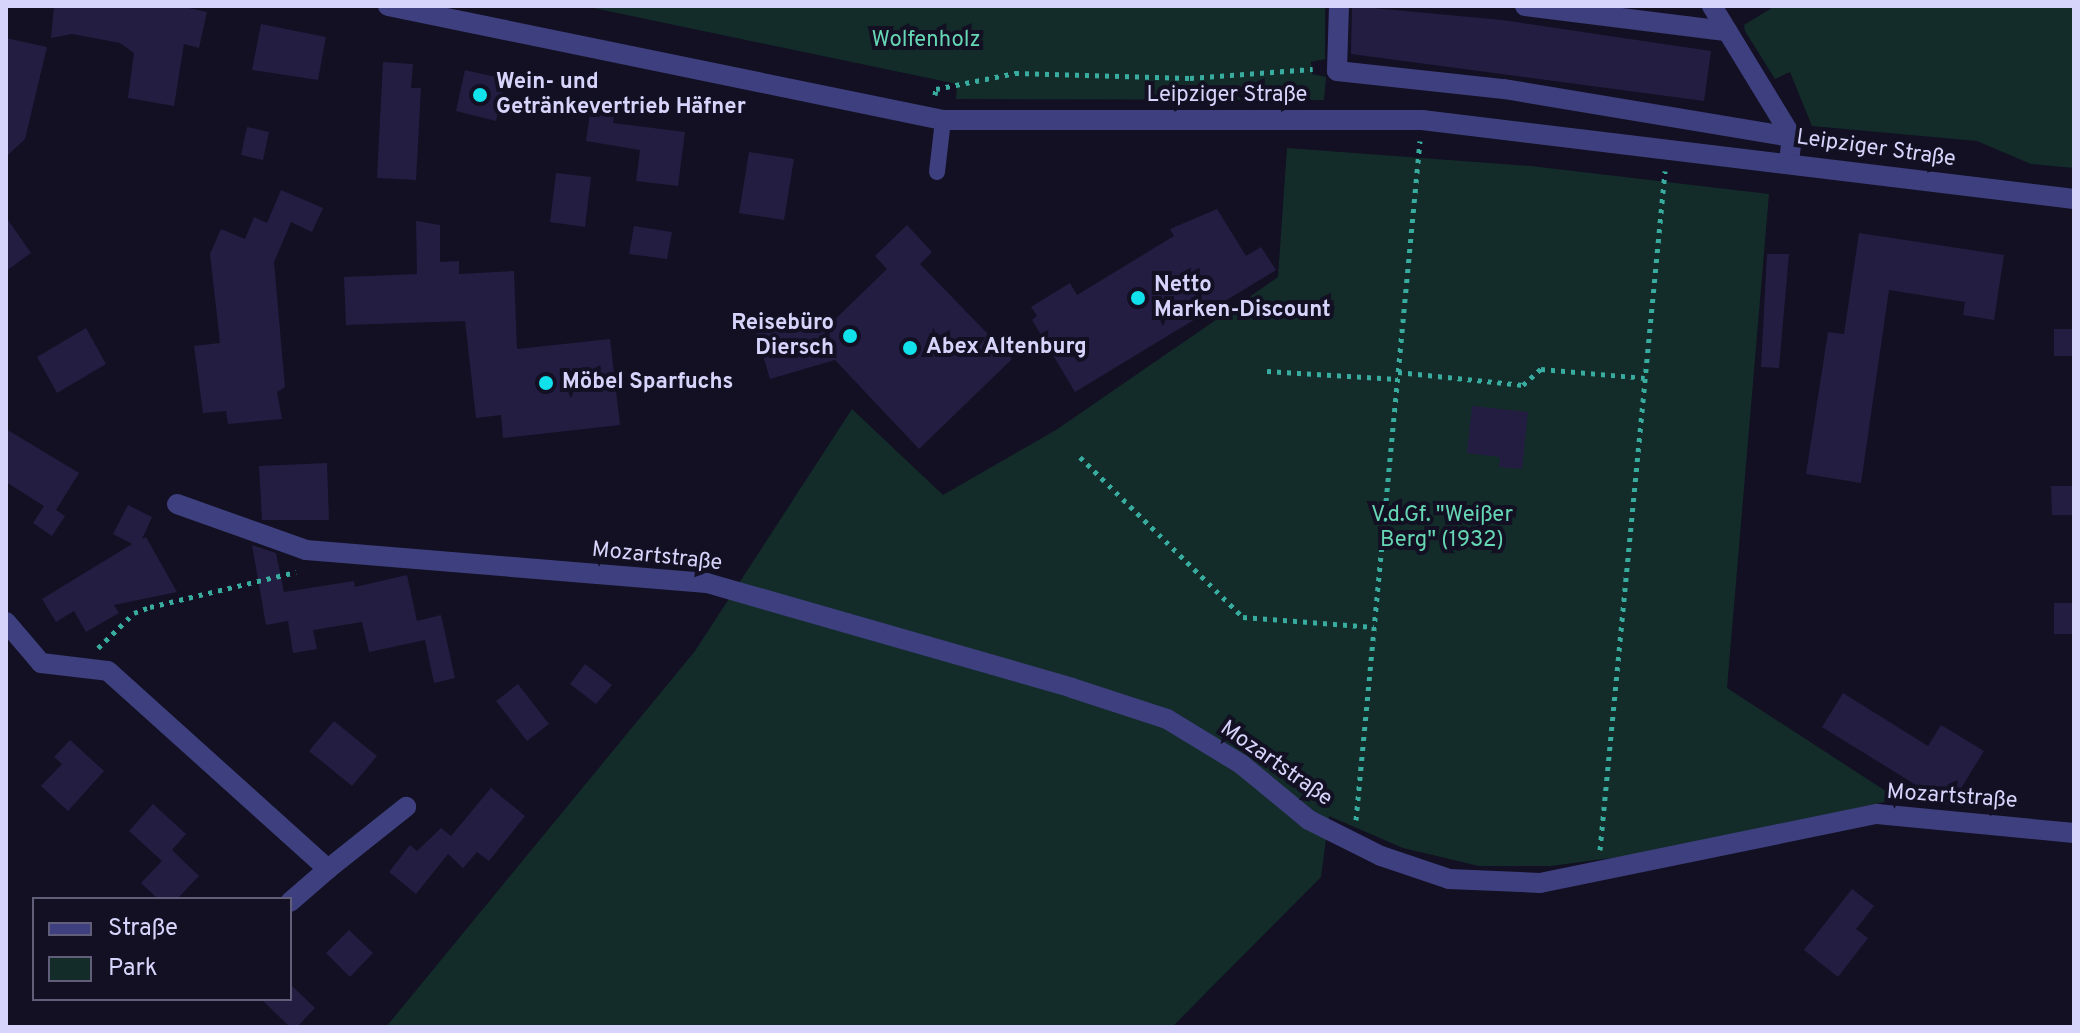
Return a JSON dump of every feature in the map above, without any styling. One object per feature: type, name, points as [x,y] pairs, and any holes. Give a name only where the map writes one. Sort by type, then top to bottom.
[{"type":"street","name":"Leipziger Straße","points":[[388,6],[937,118],[1422,120],[1667,146],[2074,199]]},
{"type":"street","name":"Leipziger Straße","points":[[1339,6],[1337,71],[1504,89],[1792,137]]},
{"type":"street","points":[[1525,6],[1727,31]]},
{"type":"street","points":[[1712,6],[1792,137],[1789,161]]},
{"type":"street","name":"Mozartstraße","points":[[177,504],[306,550],[707,583],[1167,719],[1241,764],[1309,820],[1354,842],[1449,879],[1540,883],[1877,814],[2074,833]]},
{"type":"street","points":[[6,622],[41,663],[108,671],[328,869]]},
{"type":"street","points":[[292,900],[406,807]]},
{"type":"lane","points":[[937,118],[937,172]]},
{"type":"path","points":[[937,118],[936,89],[991,76],[1071,73],[1190,78],[1313,69]]},
{"type":"path","points":[[1354,842],[1422,120]]},
{"type":"path","points":[[1598,873],[1667,146]]},
{"type":"path","points":[[1398,372],[1523,385],[1541,369],[1645,378]]},
{"type":"path","points":[[1267,371],[1398,379]]},
{"type":"path","points":[[1080,457],[1243,617],[1374,627]]},
{"type":"path","points":[[75,665],[142,610],[302,571]]},
{"type":"green space","name":"Wolfenholz","points":[[584,6],[1325,6],[1325,59],[1311,62],[1312,74],[1326,77],[1324,100],[956,99],[957,84]]},
{"type":"green space","points":[[1775,6],[2074,6],[2074,168],[2031,164],[1977,141],[1812,126],[1790,72],[1775,79],[1745,31],[1744,25]]},
{"type":"green space","name":"V.d.Gf. \"Weißer Berg\" (1932)","points":[[1287,148],[1531,166],[1769,194],[1727,688],[1898,799],[1656,852],[1551,866],[1479,866],[1403,848],[1329,816],[1321,877],[1172,1027],[386,1027],[695,651],[852,409],[943,495],[1056,430],[1278,277]]},
{"type":"building","points":[[54,6],[180,6],[207,12],[199,48],[184,44],[174,106],[128,98],[134,53],[120,43],[72,34],[51,38]]},
{"type":"building","points":[[1352,6],[1502,20],[1711,51],[1704,101],[1351,54]]},
{"type":"building","points":[[261,24],[326,37],[318,80],[252,70]]},
{"type":"building","points":[[6,38],[47,47],[25,139],[6,157]]},
{"type":"building","points":[[383,62],[413,64],[411,88],[421,88],[416,180],[377,178]]},
{"type":"building","points":[[465,70],[505,79],[496,121],[456,111]]},
{"type":"building","points":[[590,114],[614,117],[613,123],[685,132],[678,186],[636,181],[640,150],[586,141]]},
{"type":"building","points":[[247,127],[269,132],[263,160],[241,155]]},
{"type":"building","points":[[749,152],[794,159],[784,220],[739,213]]},
{"type":"building","points":[[556,173],[591,177],[585,227],[550,222]]},
{"type":"building","points":[[281,190],[323,208],[312,232],[291,222],[274,262],[285,387],[277,392],[282,419],[228,424],[226,411],[203,413],[194,346],[220,343],[210,254],[221,229],[245,239],[254,217],[267,223]]},
{"type":"building","name":"Netto Marken-Discount","points":[[1217,209],[1246,256],[1261,247],[1276,270],[1075,392],[1032,320],[1037,316],[1031,307],[1070,283],[1077,295],[1174,236],[1170,229]]},
{"type":"building","points":[[6,217],[31,253],[6,271]]},
{"type":"building","points":[[416,221],[440,225],[440,262],[459,261],[459,274],[514,271],[517,349],[610,339],[620,425],[503,438],[501,415],[476,418],[465,321],[346,325],[344,277],[417,274]]},
{"type":"building","points":[[907,225],[932,252],[920,264],[1012,359],[919,449],[835,360],[770,379],[756,332],[821,314],[825,329],[887,269],[875,256]]},
{"type":"building","points":[[634,226],[672,232],[667,259],[629,254]]},
{"type":"building","points":[[1859,233],[2004,255],[1994,320],[1963,315],[1965,302],[1889,290],[1861,483],[1806,474],[1828,332],[1844,334]]},
{"type":"building","points":[[1767,254],[1789,254],[1779,368],[1761,367]]},
{"type":"building","points":[[86,328],[106,364],[57,393],[37,357]]},
{"type":"building","points":[[2054,329],[2074,329],[2074,356],[2054,356]]},
{"type":"building","points":[[1472,406],[1528,412],[1522,469],[1499,467],[1500,457],[1467,453]]},
{"type":"building","points":[[6,429],[79,473],[56,510],[65,516],[52,536],[33,523],[44,506],[6,482]]},
{"type":"building","points":[[327,463],[329,520],[262,520],[259,466]]},
{"type":"building","points":[[2051,486],[2074,486],[2074,515],[2052,515]]},
{"type":"building","points":[[128,505],[152,517],[142,539],[146,537],[177,592],[114,605],[119,613],[86,632],[74,611],[56,622],[42,599],[132,544],[113,534]]},
{"type":"building","points":[[252,545],[276,553],[284,592],[354,581],[355,587],[407,575],[417,621],[441,615],[455,678],[434,683],[425,640],[369,652],[362,622],[313,630],[317,649],[293,653],[288,621],[266,625]]},
{"type":"building","points":[[2054,603],[2074,603],[2074,634],[2054,634]]},
{"type":"building","points":[[585,664],[612,685],[596,704],[570,684]]},
{"type":"building","points":[[518,684],[549,724],[527,741],[496,701]]},
{"type":"building","points":[[1843,693],[1928,746],[1941,725],[1984,751],[1950,806],[1822,727]]},
{"type":"building","points":[[334,721],[377,756],[352,786],[309,751]]},
{"type":"building","points":[[70,740],[104,771],[68,811],[41,786],[62,764],[54,757]]},
{"type":"building","points":[[491,788],[525,816],[489,861],[477,852],[463,868],[448,854],[416,894],[389,872],[410,845],[417,851],[441,828],[451,836]]},
{"type":"building","points":[[153,804],[186,834],[172,850],[199,876],[179,897],[156,897],[141,883],[162,861],[129,831]]},
{"type":"building","points":[[1852,889],[1874,906],[1856,929],[1868,938],[1838,977],[1804,950]]},
{"type":"building","points":[[349,930],[373,953],[350,977],[326,953]]},
{"type":"building","points":[[292,986],[315,1008],[297,1027],[290,1027],[263,1001],[292,1001]]},
{"type":"place","name":"Wein- und Getränkevertrieb Häfner","points":[[480,95]]},
{"type":"place","name":"Netto Marken-Discount","points":[[1138,298]]},
{"type":"place","name":"Reisebüro Diersch","points":[[850,336]]},
{"type":"place","name":"Abex Altenburg","points":[[910,348]]},
{"type":"place","name":"Möbel Sparfuchs","points":[[546,383]]}]
